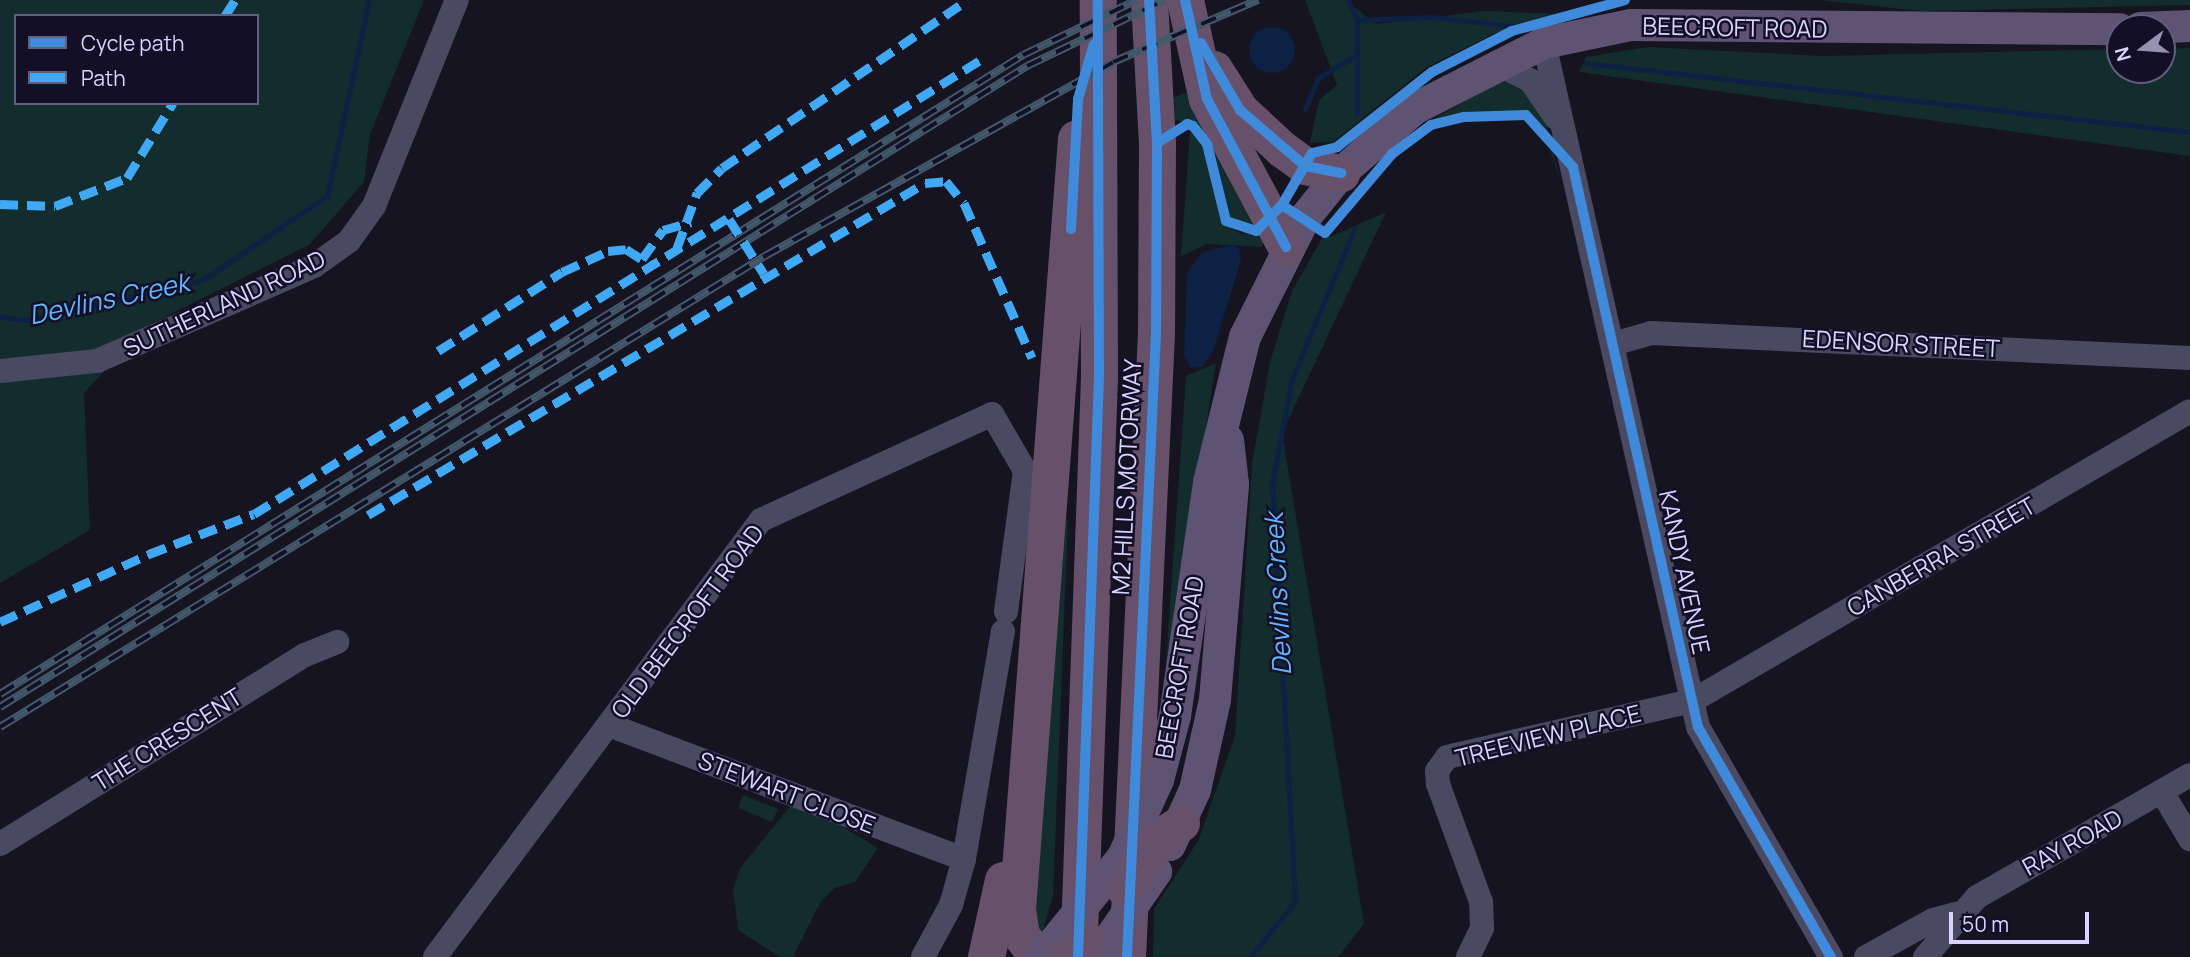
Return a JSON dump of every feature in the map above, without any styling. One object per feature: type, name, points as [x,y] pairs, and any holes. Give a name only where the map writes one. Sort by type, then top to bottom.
[{"type":"highway","name":"M2 HILLS MOTORWAY","points":[[1127,957],[1156,333],[1157,143],[1149,0]]},
{"type":"highway","points":[[1185,6],[1240,110],[1306,166],[1341,173]]},
{"type":"highway","points":[[1185,6],[1207,99],[1286,247]]},
{"type":"highway","name":"M2 HILLS MOTORWAY","points":[[1078,957],[1099,377],[1099,12]]},
{"type":"highway","points":[[1040,957],[1021,935],[1017,909],[1078,99],[1099,12]]},
{"type":"highway","points":[[986,957],[1034,673]]},
{"type":"highway","points":[[1067,957],[1087,940],[1165,844]]},
{"type":"main road","name":"BEECROFT ROAD","points":[[1040,957],[1123,857],[1158,780],[1175,716],[1209,482],[1227,428],[1245,337],[1286,247],[1341,173],[1414,109],[1496,64],[1544,43],[1663,22],[1935,32],[2106,29]]},
{"type":"main road","name":"BEECROFT ROAD","points":[[1094,957],[1165,844],[1215,701],[1233,484],[1227,428]]},
{"type":"street","name":"SUTHERLAND ROAD","points":[[0,371],[109,357],[314,266],[349,241],[374,206],[457,0]]},
{"type":"street","name":"KANDY AVENUE","points":[[1544,43],[1698,727],[1831,957]]},
{"type":"street","points":[[1496,64],[1530,80],[1567,137]]},
{"type":"street","name":"EDENSOR STREET","points":[[1613,344],[1651,333],[2190,358]]},
{"type":"street","name":"CANBERRA STREET","points":[[1692,701],[2190,411]]},
{"type":"street","name":"OLD BEECROFT ROAD","points":[[435,957],[761,520],[992,414],[1025,471],[1005,621],[964,859]]},
{"type":"street","name":"THE CRESCENT","points":[[0,844],[305,655],[338,642]]},
{"type":"street","name":"TREEVIEW PLACE","points":[[1468,957],[1482,928],[1480,902],[1438,784],[1440,764],[1458,753],[1692,701]]},
{"type":"street","name":"STEWART CLOSE","points":[[609,725],[964,859]]},
{"type":"street","name":"RAY ROAD","points":[[1866,957],[1933,920],[1956,914],[2190,775]]},
{"type":"street","points":[[2162,792],[2190,839]]},
{"type":"street","points":[[923,957],[951,905],[964,859]]},
{"type":"street","name":"RAY ROAD","points":[[1925,957],[1956,914]]},
{"type":"green space","points":[[0,0],[424,0],[370,135],[364,182],[309,245],[145,327],[84,393],[90,530],[0,583]]},
{"type":"green space","points":[[1305,0],[1345,0],[1376,24],[1484,11],[1557,14],[1495,33],[1427,67],[1333,142],[1310,143],[1319,100],[1337,85]]},
{"type":"green space","points":[[1820,0],[2190,0],[2190,5],[1921,11]]},
{"type":"green space","points":[[1648,47],[1823,56],[2106,49],[2106,84],[2176,84],[2176,48],[2190,48],[2190,156],[1579,72],[1586,57]]},
{"type":"green space","points":[[1506,78],[1518,80],[1542,109],[1561,183],[1542,125],[1528,113],[1432,120]]},
{"type":"green space","points":[[1186,92],[1258,227],[1236,226],[1223,211],[1207,135],[1197,125],[1175,120],[1174,98]]},
{"type":"green space","points":[[1190,130],[1202,141],[1223,223],[1241,234],[1266,231],[1262,247],[1207,244],[1181,256]]},
{"type":"green space","points":[[1386,212],[1282,433],[1364,924],[1338,957],[1153,957],[1154,909],[1198,841],[1235,736],[1252,464],[1270,362],[1292,291],[1325,233],[1330,237]]},
{"type":"green space","points":[[1216,363],[1201,459],[1162,721],[1186,376]]},
{"type":"green space","points":[[1062,513],[1068,521],[1053,896],[1040,940],[1028,909]]},
{"type":"green space","points":[[743,795],[778,809],[772,822],[738,808]]},
{"type":"green space","points":[[796,799],[878,848],[855,882],[834,888],[820,903],[793,957],[780,957],[738,930],[733,888],[741,867]]},
{"type":"water","points":[[1272,27],[1288,34],[1295,50],[1288,66],[1272,73],[1256,66],[1249,50],[1256,34]]},
{"type":"water","points":[[1230,245],[1239,248],[1241,260],[1213,351],[1203,366],[1191,368],[1184,356],[1187,273],[1202,253]]},
{"type":"waterway","name":"Devlins Creek","points":[[0,317],[28,320],[203,280],[327,196],[369,0]]},
{"type":"waterway","name":"Devlins Creek","points":[[1348,0],[1357,20],[1357,114]]},
{"type":"waterway","points":[[1357,20],[1431,17],[1512,26]]},
{"type":"waterway","points":[[1305,109],[1318,78],[1357,55]]},
{"type":"waterway","points":[[1585,63],[2190,132]]},
{"type":"waterway","name":"Devlins Creek","points":[[1250,957],[1295,902],[1272,483],[1292,379],[1355,228]]},
{"type":"railway","points":[[0,694],[1023,55],[1137,0]]},
{"type":"railway","points":[[0,707],[1027,66],[1165,0]]},
{"type":"railway","points":[[0,727],[765,256],[1113,62],[1258,0]]},
{"type":"marked path","points":[[226,14],[235,0]]},
{"type":"marked path","points":[[677,248],[697,193],[722,168],[967,0]]},
{"type":"marked path","points":[[0,622],[149,554],[254,514],[982,59]]},
{"type":"marked path","points":[[0,204],[55,206],[127,178],[172,105]]},
{"type":"marked path","points":[[368,515],[925,183],[946,181],[964,203],[1032,358]]},
{"type":"marked path","points":[[729,219],[764,274]]},
{"type":"marked path","points":[[642,259],[663,230],[691,222]]},
{"type":"marked path","points":[[438,351],[562,272],[608,251],[626,249],[652,266]]},
{"type":"cycle path","points":[[1078,957],[1099,377],[1098,0]]},
{"type":"cycle path","points":[[1127,957],[1156,333],[1157,143],[1149,0]]},
{"type":"cycle path","points":[[1185,0],[1207,99],[1286,247]]},
{"type":"cycle path","points":[[1157,143],[1187,124],[1193,126],[1207,144],[1226,221],[1256,231],[1282,205],[1312,153],[1337,147],[1432,72],[1512,31],[1625,0]]},
{"type":"cycle path","points":[[1201,43],[1240,110],[1305,166],[1341,173]]},
{"type":"cycle path","points":[[1071,229],[1078,99],[1094,44]]},
{"type":"cycle path","points":[[1282,205],[1325,233],[1392,154],[1431,125],[1464,117],[1526,115],[1573,167],[1698,727],[1831,957]]}]
